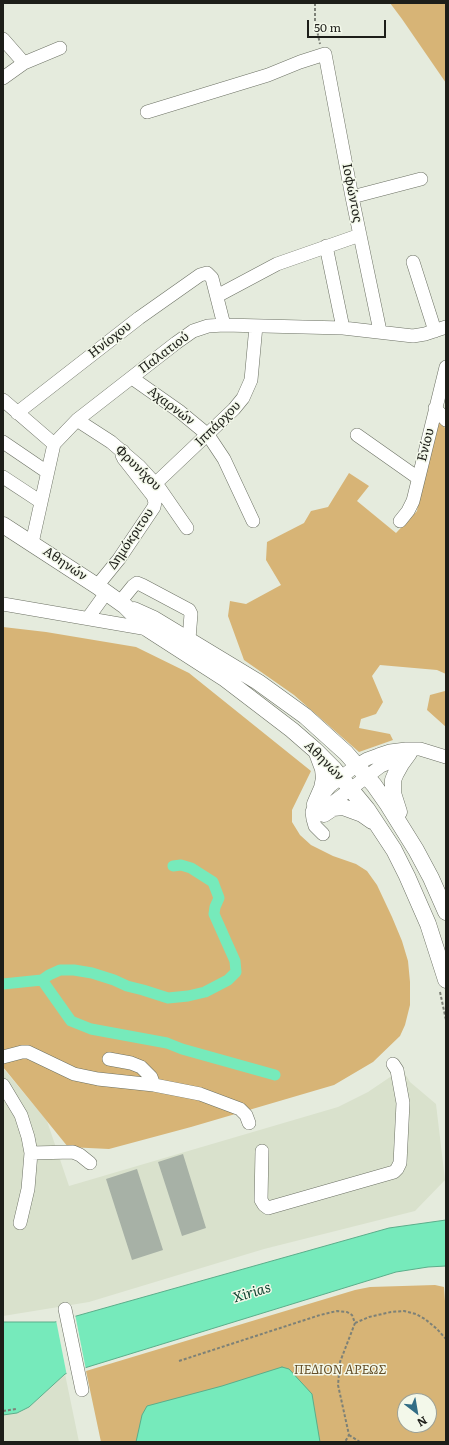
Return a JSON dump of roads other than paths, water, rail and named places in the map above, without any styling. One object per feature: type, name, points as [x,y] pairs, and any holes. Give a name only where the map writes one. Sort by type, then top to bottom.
[{"type":"main road","name":"Αθηνών","points":[[3,525],[151,624],[268,711],[315,750],[346,783],[384,832],[413,889],[428,924],[446,980]]},
{"type":"main road","name":"Αθηνών","points":[[151,624],[189,639],[284,700],[305,716],[340,748],[362,771],[388,805],[431,878],[446,912]]},
{"type":"main road","points":[[315,750],[323,769],[324,778],[319,809],[336,807],[346,808],[362,814],[375,823],[384,832]]},
{"type":"main road","points":[[403,829],[393,793],[393,780],[401,764],[415,751]]},
{"type":"street","points":[[3,39],[24,63]]},
{"type":"street","points":[[3,78],[24,63],[60,48]]},
{"type":"street","name":"Ιοφώντος","points":[[148,112],[268,75],[325,54],[352,197],[380,331]]},
{"type":"street","points":[[352,197],[421,179]]},
{"type":"street","points":[[224,325],[217,296],[271,267],[360,235]]},
{"type":"street","points":[[326,246],[343,328]]},
{"type":"street","points":[[413,262],[440,329]]},
{"type":"street","name":"Ηνίοχου","points":[[17,413],[145,313],[196,278],[207,273],[212,278],[217,296]]},
{"type":"street","name":"Παλατιού","points":[[32,543],[54,444],[77,420],[188,334],[203,327],[224,325],[343,328],[380,331],[413,336],[440,329]]},
{"type":"street","name":"Ιππάρχου","points":[[156,483],[208,435],[243,398],[251,380],[256,326]]},
{"type":"street","name":"Ενίου","points":[[400,521],[408,511],[413,501],[446,366]]},
{"type":"street","name":"Αχαρνών","points":[[132,378],[179,411],[208,435],[224,460],[253,521]]},
{"type":"street","points":[[3,400],[54,444]]},
{"type":"street","points":[[436,408],[446,420]]},
{"type":"street","name":"Φρυνίχου","points":[[77,420],[123,451],[139,466],[156,483],[187,528]]},
{"type":"street","points":[[357,435],[418,478]]},
{"type":"street","points":[[3,442],[47,472]]},
{"type":"street","name":"Δημόκριτου","points":[[102,590],[119,559],[154,507],[155,502],[153,496],[124,459],[122,455],[123,451]]},
{"type":"street","points":[[3,477],[41,502]]},
{"type":"street","points":[[122,604],[133,586],[137,583],[142,585],[189,610],[191,614],[189,639]]},
{"type":"street","points":[[88,618],[102,590]]},
{"type":"street","points":[[3,604],[88,618],[151,624]]},
{"type":"street","points":[[319,809],[332,803],[346,783],[362,771],[381,766],[415,751],[445,755]]},
{"type":"street","points":[[3,1057],[28,1052],[74,1074],[98,1079],[154,1085],[200,1094],[232,1106],[244,1113],[249,1123]]},
{"type":"street","points":[[109,1059],[131,1063],[141,1067],[148,1073],[154,1085]]},
{"type":"street","points":[[262,1151],[261,1200],[268,1208],[394,1172],[400,1163],[403,1103],[400,1080],[397,1070],[393,1064]]},
{"type":"street","points":[[3,1085],[21,1115],[31,1153],[28,1189],[20,1223]]},
{"type":"street","points":[[31,1153],[73,1152],[80,1155],[90,1163]]},
{"type":"street","points":[[65,1309],[82,1390]]},
{"type":"water","name":"Xirias","points":[[446,1220],[446,1266],[396,1272],[65,1374],[29,1407],[17,1413],[3,1415],[3,1322],[55,1322],[389,1228]]},
{"type":"water","points":[[282,1367],[289,1369],[312,1394],[320,1442],[136,1442],[142,1415],[147,1406],[222,1386]]},
{"type":"waterway","points":[[42,980],[60,970],[74,970],[92,973],[127,986],[168,998],[188,996],[205,992],[228,980],[236,972],[235,961],[214,914],[219,898],[213,882],[191,868],[181,865],[173,866]]},
{"type":"waterway","points":[[3,984],[42,980],[71,1021],[91,1029],[167,1043],[182,1049],[275,1075]]},
{"type":"park label","name":"ΠΕΔΙΟΝ ΑΡΕΩΣ","points":[[340,1370]]}]
